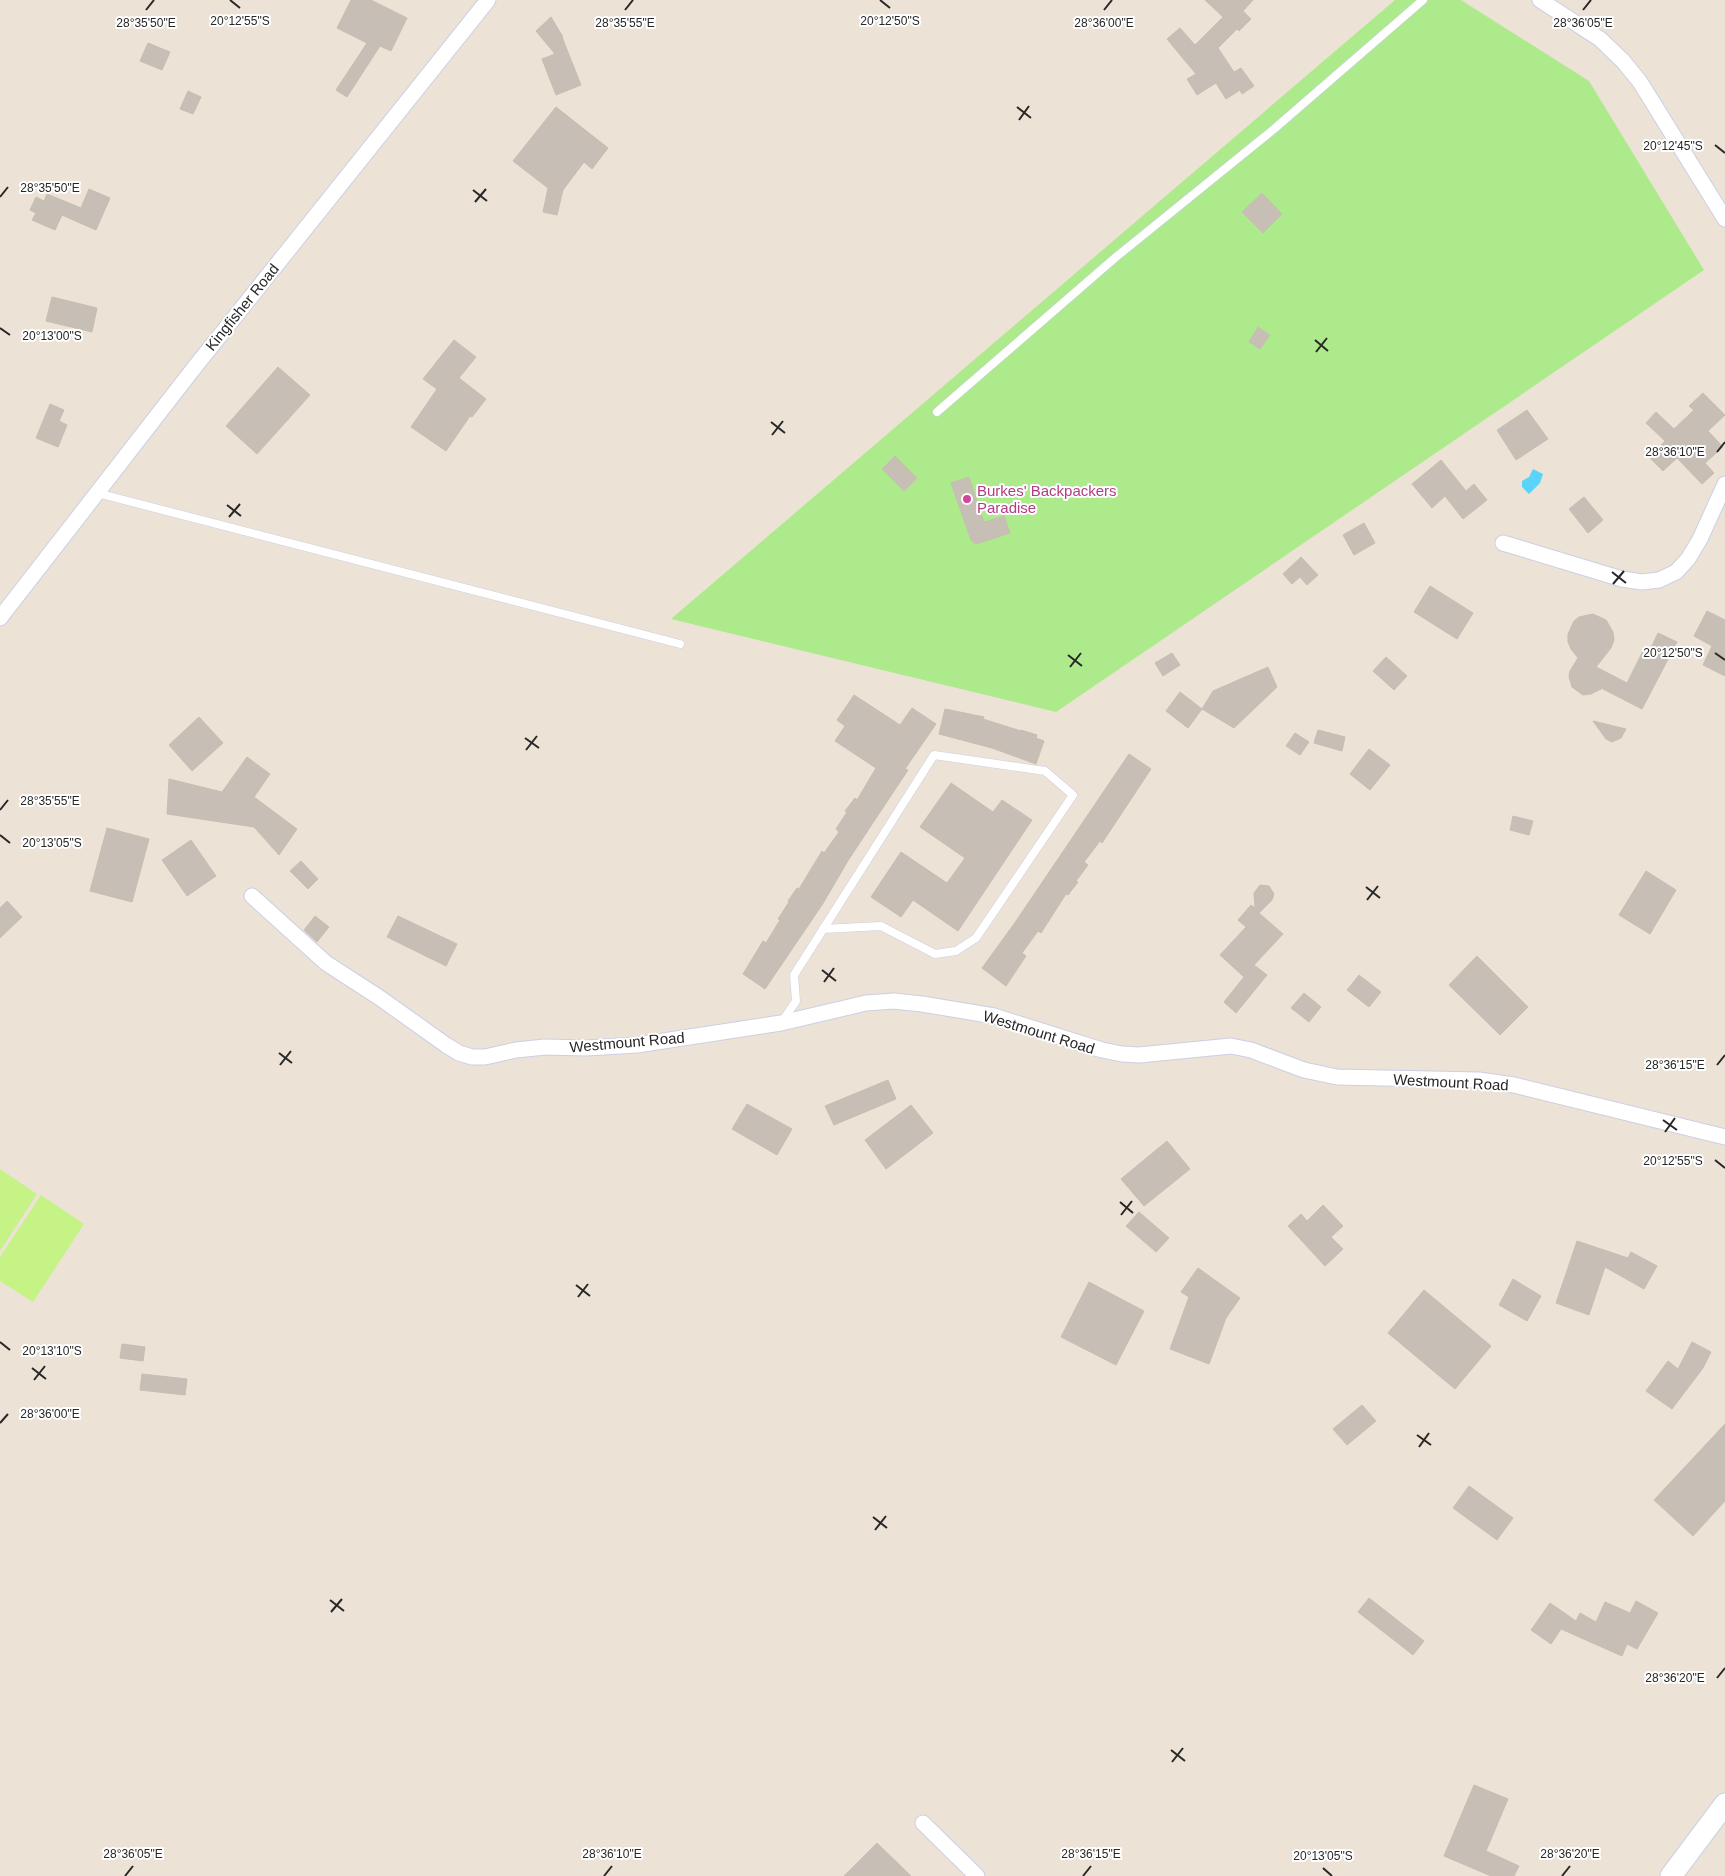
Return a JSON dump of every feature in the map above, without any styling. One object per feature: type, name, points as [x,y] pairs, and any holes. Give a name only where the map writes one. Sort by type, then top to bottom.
[{"type":"main road","points":[[1671,1876],[1725,1804]]},
{"type":"street","name":"Kingfisher Road","points":[[0,618],[194,368],[488,0]]},
{"type":"street","points":[[1540,0],[1600,40],[1640,82],[1725,219]]},
{"type":"street","points":[[1504,543],[1622,579],[1642,582],[1659,580],[1676,572],[1688,559],[1700,539],[1725,484]]},
{"type":"street","name":"Westmount Road","points":[[252,896],[326,963],[380,998],[446,1045],[459,1053],[472,1057],[485,1057],[516,1050],[545,1047],[586,1048],[637,1045],[781,1023],[866,1003],[894,1002],[922,1004],[994,1016],[1102,1050],[1122,1054],[1231,1046],[1251,1050],[1304,1070],[1337,1077],[1479,1080],[1514,1085],[1725,1137]]},
{"type":"street","points":[[923,1823],[977,1876]]},
{"type":"lane","points":[[937,412],[1116,257],[1274,129],[1423,0]]},
{"type":"lane","points":[[96,493],[680,644]]},
{"type":"lane","points":[[781,1023],[796,1001],[794,975],[823,929],[934,755],[1045,771],[1073,795],[976,938],[956,951],[935,954],[881,926],[823,929]]},
{"type":"green space","points":[[1395,0],[1461,0],[1589,81],[1704,270],[1056,712],[671,619]]},
{"type":"green space","points":[[0,1169],[37,1194],[0,1251]]},
{"type":"green space","points":[[41,1195],[84,1224],[33,1302],[0,1281],[0,1257]]},
{"type":"water","points":[[1533,469],[1543,474],[1540,483],[1529,494],[1522,487],[1522,481],[1529,477]]},
{"type":"building","points":[[351,0],[371,0],[407,18],[391,51],[380,46],[347,97],[336,90],[367,43],[337,28]]},
{"type":"building","points":[[1205,0],[1253,0],[1243,11],[1251,19],[1239,31],[1237,29],[1218,48],[1234,72],[1241,68],[1254,86],[1242,94],[1240,90],[1226,99],[1216,83],[1197,95],[1187,79],[1196,74],[1167,39],[1180,28],[1195,45],[1223,17]]},
{"type":"building","points":[[551,17],[563,37],[581,85],[556,95],[542,59],[555,54],[536,31]]},
{"type":"building","points":[[148,43],[170,52],[162,70],[140,61]]},
{"type":"building","points":[[188,91],[201,97],[193,114],[180,109]]},
{"type":"building","points":[[556,107],[608,148],[592,169],[584,162],[563,190],[557,215],[543,212],[548,188],[513,161]]},
{"type":"building","points":[[89,189],[110,198],[96,230],[62,215],[55,230],[32,220],[36,213],[30,210],[36,197],[44,201],[47,194],[81,208]]},
{"type":"building","points":[[1262,193],[1282,214],[1263,233],[1242,212]]},
{"type":"building","points":[[52,297],[97,308],[92,332],[46,321]]},
{"type":"building","points":[[1258,327],[1270,335],[1260,349],[1249,342]]},
{"type":"building","points":[[454,340],[476,357],[459,378],[486,399],[472,417],[470,416],[446,451],[411,427],[437,389],[423,379]]},
{"type":"building","points":[[278,367],[310,395],[257,454],[226,426]]},
{"type":"building","points":[[1703,393],[1725,415],[1708,431],[1723,447],[1705,463],[1714,473],[1702,484],[1677,458],[1663,471],[1649,457],[1665,441],[1646,423],[1656,412],[1674,429],[1694,410],[1689,406]]},
{"type":"building","points":[[50,404],[64,410],[59,421],[67,425],[58,447],[36,438]]},
{"type":"building","points":[[1527,410],[1548,439],[1516,460],[1497,430]]},
{"type":"building","points":[[895,456],[917,478],[904,491],[882,469]]},
{"type":"building","points":[[1441,460],[1466,491],[1474,484],[1487,500],[1463,519],[1445,496],[1432,508],[1412,484]]},
{"type":"building","name":"Burkes' Backpackers Paradise","points":[[969,477],[984,522],[1004,516],[1010,533],[976,544],[971,540],[951,483]]},
{"type":"building","points":[[1584,497],[1603,520],[1588,533],[1569,509]]},
{"type":"building","points":[[1364,523],[1375,543],[1354,555],[1343,535]]},
{"type":"building","points":[[1301,557],[1318,575],[1307,585],[1300,577],[1292,584],[1283,574]]},
{"type":"building","points":[[1430,586],[1473,613],[1457,639],[1414,612]]},
{"type":"building","points":[[1707,611],[1725,620],[1725,676],[1703,665],[1712,646],[1694,636]]},
{"type":"building","points":[[1593,614],[1606,620],[1613,632],[1614,640],[1611,648],[1596,667],[1627,683],[1644,649],[1649,652],[1658,633],[1677,642],[1642,709],[1601,688],[1591,694],[1583,695],[1572,687],[1569,677],[1570,671],[1578,658],[1568,642],[1568,634],[1574,621],[1579,617]]},
{"type":"building","points":[[1172,653],[1180,665],[1163,676],[1155,663]]},
{"type":"building","points":[[1386,657],[1407,676],[1394,690],[1373,671]]},
{"type":"building","points":[[1268,667],[1277,687],[1234,728],[1202,709],[1213,691]]},
{"type":"building","points":[[1180,692],[1202,709],[1188,728],[1166,711]]},
{"type":"building","points":[[854,695],[900,725],[912,708],[936,724],[905,769],[908,770],[849,859],[822,905],[765,989],[743,974],[763,941],[766,943],[780,920],[778,919],[788,901],[797,888],[799,889],[822,851],[824,853],[839,832],[836,829],[847,812],[845,811],[855,798],[857,800],[876,768],[835,741],[845,726],[837,720]]},
{"type":"building","points":[[945,709],[984,717],[983,719],[1037,735],[1036,738],[1044,741],[1036,764],[992,748],[939,734]]},
{"type":"building","points":[[199,717],[223,743],[192,771],[169,745]]},
{"type":"building","points":[[1593,721],[1626,729],[1621,738],[1612,742],[1606,739]]},
{"type":"building","points":[[1318,730],[1345,737],[1342,751],[1314,743]]},
{"type":"building","points":[[1295,733],[1309,742],[1300,755],[1286,746]]},
{"type":"building","points":[[1369,749],[1390,765],[1370,790],[1350,774]]},
{"type":"building","points":[[1129,754],[1151,769],[1102,843],[1100,841],[1084,862],[1088,865],[1076,881],[1078,882],[1068,895],[1066,894],[1041,933],[1038,931],[1022,953],[1026,956],[1006,986],[982,968]]},
{"type":"building","points":[[247,757],[270,774],[254,797],[297,829],[279,855],[254,827],[167,814],[169,779],[222,792]]},
{"type":"building","points":[[951,783],[993,812],[1002,800],[1032,820],[958,931],[913,900],[901,917],[871,897],[901,852],[947,883],[965,858],[920,827]]},
{"type":"building","points":[[1513,816],[1533,821],[1529,835],[1510,830]]},
{"type":"building","points":[[107,828],[149,839],[132,902],[90,891]]},
{"type":"building","points":[[191,840],[216,876],[187,896],[162,860]]},
{"type":"building","points":[[301,861],[318,879],[308,889],[290,871]]},
{"type":"building","points":[[1646,871],[1676,890],[1650,934],[1619,915]]},
{"type":"building","points":[[1260,885],[1269,886],[1274,894],[1272,900],[1259,913],[1283,934],[1254,965],[1267,975],[1236,1013],[1224,1002],[1244,977],[1220,955],[1246,927],[1238,920],[1251,905],[1255,908],[1254,893]]},
{"type":"building","points":[[7,901],[22,917],[0,938],[0,908]]},
{"type":"building","points":[[315,916],[329,927],[317,942],[304,930]]},
{"type":"building","points":[[398,916],[457,944],[446,966],[387,937]]},
{"type":"building","points":[[1477,956],[1528,1007],[1500,1035],[1449,985]]},
{"type":"building","points":[[1359,975],[1381,992],[1369,1007],[1347,990]]},
{"type":"building","points":[[1304,993],[1321,1007],[1309,1022],[1291,1008]]},
{"type":"building","points":[[888,1080],[896,1099],[834,1125],[825,1106]]},
{"type":"building","points":[[747,1104],[792,1129],[777,1155],[732,1129]]},
{"type":"building","points":[[911,1105],[933,1133],[886,1169],[865,1140]]},
{"type":"building","points":[[1167,1141],[1190,1169],[1144,1206],[1121,1179]]},
{"type":"building","points":[[1323,1205],[1343,1226],[1331,1237],[1343,1249],[1325,1266],[1288,1226],[1301,1214],[1307,1221]]},
{"type":"building","points":[[1139,1212],[1169,1238],[1156,1252],[1126,1226]]},
{"type":"building","points":[[1577,1241],[1628,1258],[1631,1252],[1657,1266],[1644,1289],[1605,1267],[1589,1315],[1556,1303]]},
{"type":"building","points":[[1198,1268],[1240,1298],[1226,1318],[1209,1364],[1170,1349],[1189,1297],[1181,1292]]},
{"type":"building","points":[[1513,1279],[1541,1296],[1527,1321],[1499,1305]]},
{"type":"building","points":[[1089,1282],[1144,1311],[1116,1365],[1061,1337]]},
{"type":"building","points":[[1424,1290],[1491,1346],[1455,1389],[1388,1333]]},
{"type":"building","points":[[1692,1342],[1711,1352],[1703,1368],[1672,1409],[1646,1391],[1668,1361],[1678,1369]]},
{"type":"building","points":[[122,1344],[145,1347],[143,1361],[120,1358]]},
{"type":"building","points":[[142,1374],[187,1379],[185,1395],[140,1390]]},
{"type":"building","points":[[1362,1405],[1376,1421],[1347,1445],[1333,1429]]},
{"type":"building","points":[[1725,1424],[1725,1501],[1693,1536],[1654,1500]]},
{"type":"building","points":[[1469,1486],[1513,1518],[1497,1540],[1453,1508]]},
{"type":"building","points":[[1369,1598],[1424,1641],[1413,1655],[1358,1612]]},
{"type":"building","points":[[1636,1601],[1658,1613],[1637,1649],[1627,1644],[1622,1656],[1561,1629],[1551,1644],[1531,1630],[1550,1603],[1576,1621],[1580,1613],[1596,1622],[1605,1602],[1630,1613]]},
{"type":"building","points":[[1474,1785],[1508,1799],[1486,1851],[1519,1866],[1514,1876],[1491,1876],[1444,1856]]},
{"type":"building","points":[[877,1843],[911,1876],[844,1876]]},
{"type":"place","name":"Burkes' Backpackers Paradise","points":[[967,499]]}]
